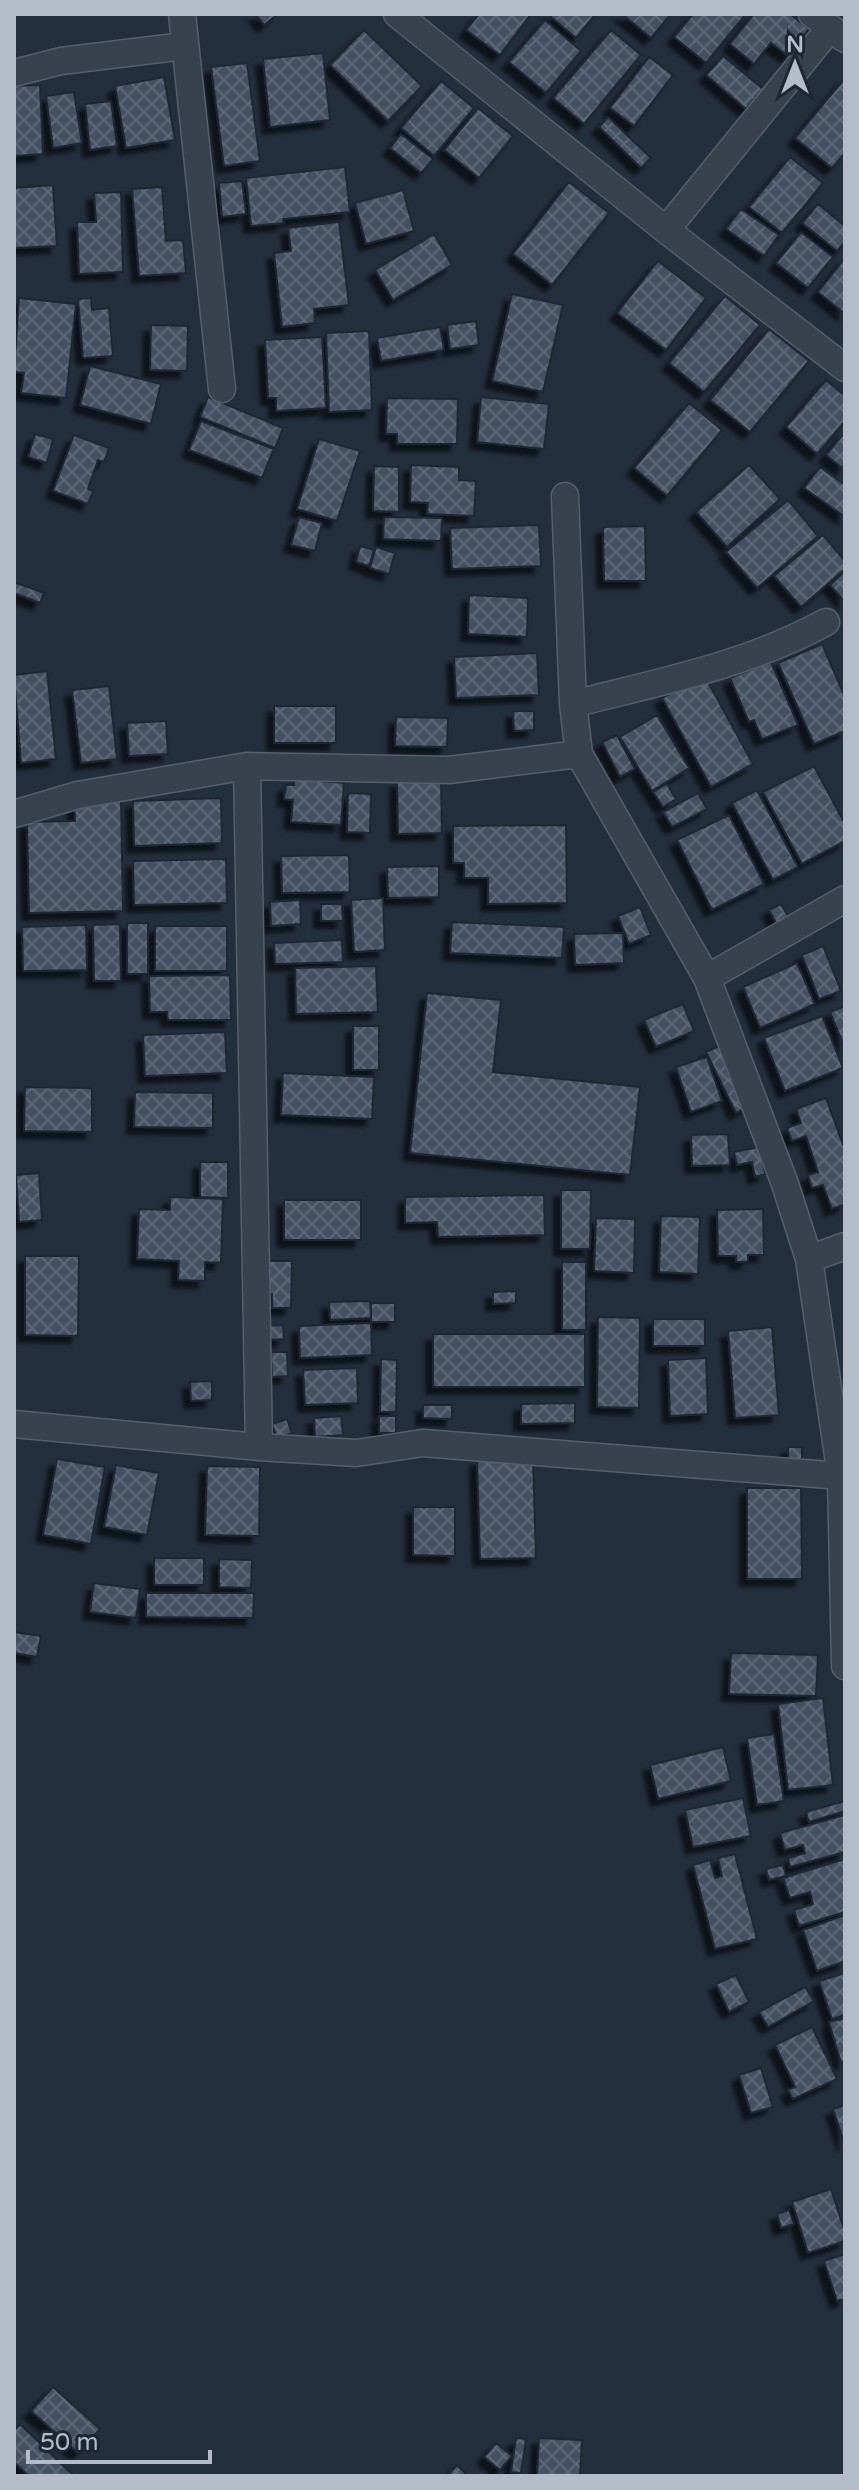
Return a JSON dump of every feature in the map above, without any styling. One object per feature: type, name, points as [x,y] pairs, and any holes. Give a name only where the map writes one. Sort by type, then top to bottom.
[{"type":"street","points":[[182,14],[222,389]]},
{"type":"street","points":[[397,14],[666,230],[845,368]]},
{"type":"street","points":[[666,230],[829,27]]},
{"type":"street","points":[[14,73],[61,61],[184,46]]},
{"type":"street","points":[[565,496],[573,704],[579,754],[707,978],[785,1184],[809,1259],[841,1476],[845,1666]]},
{"type":"street","points":[[573,704],[707,670],[792,641],[826,622]]},
{"type":"street","points":[[14,814],[78,795],[247,766],[449,770],[579,754]]},
{"type":"street","points":[[247,766],[259,1447]]},
{"type":"street","points":[[707,978],[845,899]]},
{"type":"street","points":[[809,1259],[845,1246]]},
{"type":"street","points":[[14,1424],[259,1447],[356,1453],[423,1443],[841,1476]]},
{"type":"building","points":[[255,14],[278,14],[264,25]]},
{"type":"building","points":[[479,14],[531,14],[500,55],[466,30]]},
{"type":"building","points":[[551,14],[594,14],[595,15],[576,38]]},
{"type":"building","points":[[622,14],[671,14],[651,38]]},
{"type":"building","points":[[693,14],[746,14],[706,63],[674,37]]},
{"type":"building","points":[[754,14],[790,14],[809,29],[788,56],[771,43],[754,64],[730,44]]},
{"type":"building","points":[[545,20],[581,51],[546,93],[509,62]]},
{"type":"building","points":[[364,30],[422,86],[388,121],[330,65]]},
{"type":"building","points":[[611,30],[641,55],[584,124],[553,98]]},
{"type":"building","points":[[323,53],[330,120],[270,127],[263,59]]},
{"type":"building","points":[[723,56],[763,89],[746,109],[706,75]]},
{"type":"building","points":[[649,57],[673,75],[634,126],[610,108]]},
{"type":"building","points":[[247,63],[260,161],[224,166],[211,67]]},
{"type":"building","points":[[164,77],[175,140],[126,148],[115,86]]},
{"type":"building","points":[[845,78],[845,153],[832,168],[795,138]]},
{"type":"building","points":[[441,81],[474,108],[434,156],[401,128]]},
{"type":"building","points":[[40,85],[43,154],[14,156],[15,86]]},
{"type":"building","points":[[74,92],[82,143],[53,148],[46,96]]},
{"type":"building","points":[[111,101],[117,146],[90,150],[85,104]]},
{"type":"building","points":[[478,108],[513,136],[479,178],[444,150]]},
{"type":"building","points":[[608,117],[651,158],[641,168],[599,127]]},
{"type":"building","points":[[401,134],[433,159],[421,173],[390,148]]},
{"type":"building","points":[[790,157],[823,183],[782,233],[749,207]]},
{"type":"building","points":[[345,167],[350,212],[283,219],[284,223],[251,226],[246,178]]},
{"type":"building","points":[[242,181],[246,214],[222,217],[219,183]]},
{"type":"building","points":[[569,182],[609,213],[552,285],[513,254]]},
{"type":"building","points":[[53,185],[57,246],[14,248],[14,188]]},
{"type":"building","points":[[162,187],[166,241],[183,240],[186,273],[139,276],[132,189]]},
{"type":"building","points":[[403,190],[414,231],[366,244],[355,203]]},
{"type":"building","points":[[121,192],[123,272],[79,274],[77,222],[96,222],[94,193]]},
{"type":"building","points":[[818,204],[845,226],[845,242],[837,251],[802,223]]},
{"type":"building","points":[[741,209],[779,235],[764,256],[726,229]]},
{"type":"building","points":[[339,222],[349,305],[314,309],[315,323],[282,327],[274,253],[291,251],[288,228]]},
{"type":"building","points":[[801,232],[833,257],[808,288],[776,263]]},
{"type":"building","points":[[434,234],[452,265],[393,300],[375,270]]},
{"type":"building","points":[[845,258],[845,314],[818,292]]},
{"type":"building","points":[[658,261],[706,298],[666,350],[617,313]]},
{"type":"building","points":[[512,294],[563,305],[543,392],[492,381]]},
{"type":"building","points":[[725,296],[760,325],[704,392],[669,363]]},
{"type":"building","points":[[19,298],[76,304],[66,398],[21,393],[24,373],[14,372]]},
{"type":"building","points":[[91,298],[92,310],[109,308],[113,356],[83,358],[78,299]]},
{"type":"building","points":[[476,321],[479,345],[450,349],[447,325]]},
{"type":"building","points":[[151,325],[188,326],[187,371],[150,370]]},
{"type":"building","points":[[440,327],[444,350],[381,361],[377,338]]},
{"type":"building","points":[[769,329],[809,361],[750,432],[710,400]]},
{"type":"building","points":[[369,331],[372,410],[329,412],[326,333]]},
{"type":"building","points":[[322,337],[326,408],[276,411],[276,398],[268,398],[265,340]]},
{"type":"building","points":[[90,366],[161,384],[151,424],[80,405]]},
{"type":"building","points":[[826,380],[844,395],[845,421],[817,454],[786,427]]},
{"type":"building","points":[[208,397],[283,428],[275,448],[200,417]]},
{"type":"building","points":[[481,397],[549,404],[544,449],[477,442]]},
{"type":"building","points":[[387,398],[458,399],[457,444],[397,444],[397,434],[386,434]]},
{"type":"building","points":[[689,403],[722,430],[667,496],[634,468]]},
{"type":"building","points":[[201,421],[274,449],[262,478],[189,450]]},
{"type":"building","points":[[845,432],[845,464],[842,468],[826,455]]},
{"type":"building","points":[[35,434],[53,439],[47,463],[28,457]]},
{"type":"building","points":[[74,435],[109,448],[104,462],[98,460],[88,489],[93,491],[88,504],[53,491]]},
{"type":"building","points":[[319,439],[360,451],[337,521],[297,509]]},
{"type":"building","points":[[411,465],[459,467],[459,480],[476,481],[474,516],[427,514],[428,503],[410,502]]},
{"type":"building","points":[[749,465],[780,499],[727,547],[696,512]]},
{"type":"building","points":[[374,466],[399,467],[399,512],[373,511]]},
{"type":"building","points":[[820,467],[845,485],[845,517],[804,488]]},
{"type":"building","points":[[788,500],[818,536],[757,588],[726,552]]},
{"type":"building","points":[[299,517],[322,523],[315,551],[291,545]]},
{"type":"building","points":[[384,517],[442,518],[441,541],[383,539]]},
{"type":"building","points":[[539,525],[541,566],[452,569],[450,528]]},
{"type":"building","points":[[645,526],[646,581],[604,581],[603,527]]},
{"type":"building","points":[[823,535],[845,561],[845,569],[801,607],[774,576]]},
{"type":"building","points":[[360,546],[374,550],[369,566],[356,562]]},
{"type":"building","points":[[376,547],[395,553],[389,574],[370,568]]},
{"type":"building","points":[[845,571],[845,602],[830,585]]},
{"type":"building","points":[[14,582],[44,593],[40,603],[14,593]]},
{"type":"building","points":[[469,595],[528,598],[527,637],[468,634]]},
{"type":"building","points":[[822,644],[845,697],[845,731],[814,744],[778,663]]},
{"type":"building","points":[[537,653],[539,695],[456,698],[454,657]]},
{"type":"building","points":[[771,662],[798,725],[762,739],[754,720],[749,722],[730,678]]},
{"type":"building","points":[[47,671],[56,759],[21,763],[14,675]]},
{"type":"building","points":[[704,675],[753,764],[711,787],[662,698]]},
{"type":"building","points":[[109,686],[117,759],[81,763],[72,690]]},
{"type":"building","points":[[274,706],[336,706],[336,743],[274,743]]},
{"type":"building","points":[[513,711],[534,711],[534,730],[514,731]]},
{"type":"building","points":[[657,715],[689,768],[652,791],[620,737]]},
{"type":"building","points":[[396,717],[448,718],[447,747],[395,746]]},
{"type":"building","points":[[166,721],[168,754],[129,756],[127,723]]},
{"type":"building","points":[[617,735],[635,769],[620,777],[602,742]]},
{"type":"building","points":[[814,766],[845,824],[845,841],[802,864],[763,792]]},
{"type":"building","points":[[294,779],[344,783],[341,825],[291,822],[293,800],[284,799],[286,785],[294,785]]},
{"type":"building","points":[[397,781],[441,781],[442,833],[398,834]]},
{"type":"building","points":[[667,784],[676,799],[663,807],[653,792]]},
{"type":"building","points":[[757,790],[798,867],[773,880],[732,803]]},
{"type":"building","points":[[348,793],[371,794],[370,833],[347,832]]},
{"type":"building","points":[[698,793],[707,809],[672,827],[663,812]]},
{"type":"building","points":[[221,798],[222,843],[134,846],[133,801]]},
{"type":"building","points":[[121,799],[123,911],[29,913],[27,822],[75,821],[74,800]]},
{"type":"building","points":[[729,815],[764,884],[712,910],[677,840]]},
{"type":"building","points":[[566,825],[567,903],[488,904],[488,878],[464,878],[464,863],[453,863],[453,826]]},
{"type":"building","points":[[349,855],[350,892],[282,893],[281,856]]},
{"type":"building","points":[[226,859],[227,903],[134,905],[133,861]]},
{"type":"building","points":[[439,866],[439,897],[388,898],[387,867]]},
{"type":"building","points":[[383,898],[385,950],[354,952],[351,900]]},
{"type":"building","points":[[300,900],[301,924],[271,926],[270,902]]},
{"type":"building","points":[[321,904],[342,904],[343,921],[321,921]]},
{"type":"building","points":[[781,904],[789,918],[777,924],[769,910]]},
{"type":"building","points":[[640,907],[651,935],[629,944],[618,916]]},
{"type":"building","points":[[452,922],[564,927],[562,958],[450,953]]},
{"type":"building","points":[[127,923],[148,923],[148,974],[127,974]]},
{"type":"building","points":[[120,924],[121,981],[94,981],[93,925]]},
{"type":"building","points":[[86,925],[87,970],[23,971],[22,927]]},
{"type":"building","points":[[155,926],[227,926],[227,971],[155,971]]},
{"type":"building","points":[[623,933],[624,963],[575,965],[574,934]]},
{"type":"building","points":[[342,940],[343,962],[275,964],[274,943]]},
{"type":"building","points":[[823,946],[841,991],[819,999],[802,955]]},
{"type":"building","points":[[797,963],[815,1004],[760,1028],[743,987]]},
{"type":"building","points":[[376,966],[378,1012],[296,1014],[295,968]]},
{"type":"building","points":[[230,975],[231,1020],[168,1020],[167,1012],[150,1012],[149,976]]},
{"type":"building","points":[[427,993],[501,1000],[493,1072],[640,1087],[630,1175],[410,1153]]},
{"type":"building","points":[[683,1004],[694,1031],[656,1047],[644,1020]]},
{"type":"building","points":[[845,1006],[845,1049],[830,1012]]},
{"type":"building","points":[[822,1016],[843,1068],[785,1091],[764,1038]]},
{"type":"building","points":[[353,1026],[379,1026],[379,1070],[353,1070]]},
{"type":"building","points":[[225,1032],[227,1073],[145,1076],[143,1035]]},
{"type":"building","points":[[719,1046],[748,1106],[736,1113],[706,1052]]},
{"type":"building","points":[[707,1057],[722,1101],[691,1112],[676,1067]]},
{"type":"building","points":[[283,1073],[374,1077],[372,1119],[281,1115]]},
{"type":"building","points":[[25,1087],[92,1088],[92,1132],[24,1131]]},
{"type":"building","points":[[135,1092],[213,1093],[213,1128],[134,1127]]},
{"type":"building","points":[[826,1098],[845,1150],[845,1204],[832,1209],[823,1185],[812,1188],[808,1175],[818,1172],[806,1136],[792,1141],[787,1128],[801,1123],[796,1109]]},
{"type":"building","points":[[728,1134],[730,1165],[692,1166],[691,1135]]},
{"type":"building","points":[[759,1147],[765,1174],[755,1177],[752,1162],[737,1165],[734,1152]]},
{"type":"building","points":[[200,1162],[228,1162],[228,1198],[200,1197]]},
{"type":"building","points":[[39,1173],[42,1220],[19,1222],[16,1175]]},
{"type":"building","points":[[561,1190],[591,1190],[590,1249],[561,1249]]},
{"type":"building","points":[[544,1195],[545,1235],[438,1237],[437,1222],[405,1223],[405,1197]]},
{"type":"building","points":[[170,1197],[223,1199],[221,1263],[205,1262],[205,1281],[178,1280],[179,1261],[137,1259],[139,1209],[170,1210]]},
{"type":"building","points":[[284,1200],[361,1200],[361,1240],[284,1240]]},
{"type":"building","points":[[763,1209],[764,1255],[748,1255],[748,1262],[736,1262],[736,1256],[718,1256],[717,1210]]},
{"type":"building","points":[[661,1216],[700,1217],[698,1274],[659,1272]]},
{"type":"building","points":[[596,1218],[635,1219],[634,1273],[594,1271]]},
{"type":"building","points":[[25,1256],[79,1256],[78,1336],[25,1335]]},
{"type":"building","points":[[267,1261],[292,1261],[291,1308],[272,1308],[272,1294],[267,1294]]},
{"type":"building","points":[[562,1262],[586,1262],[586,1330],[562,1330]]},
{"type":"building","points":[[516,1291],[516,1303],[493,1304],[493,1292]]},
{"type":"building","points":[[370,1301],[371,1318],[330,1320],[329,1302]]},
{"type":"building","points":[[371,1303],[395,1303],[395,1322],[371,1322]]},
{"type":"building","points":[[598,1317],[640,1318],[639,1408],[597,1407]]},
{"type":"building","points":[[653,1319],[705,1319],[705,1346],[653,1346]]},
{"type":"building","points":[[371,1323],[372,1355],[300,1358],[299,1326]]},
{"type":"building","points":[[283,1325],[284,1339],[268,1340],[267,1326]]},
{"type":"building","points":[[772,1327],[779,1415],[735,1418],[728,1331]]},
{"type":"building","points":[[433,1334],[585,1334],[585,1387],[433,1387]]},
{"type":"building","points":[[271,1352],[287,1352],[288,1376],[272,1377]]},
{"type":"building","points":[[706,1358],[708,1414],[670,1416],[668,1360]]},
{"type":"building","points":[[381,1359],[397,1360],[396,1412],[380,1412]]},
{"type":"building","points":[[357,1368],[358,1403],[305,1405],[303,1370]]},
{"type":"building","points":[[212,1381],[212,1400],[191,1401],[190,1382]]},
{"type":"building","points":[[575,1403],[575,1423],[521,1424],[521,1404]]},
{"type":"building","points":[[423,1405],[452,1405],[452,1419],[423,1418]]},
{"type":"building","points":[[341,1416],[343,1435],[315,1437],[314,1418]]},
{"type":"building","points":[[379,1416],[396,1416],[396,1433],[379,1433]]},
{"type":"building","points":[[287,1419],[292,1433],[277,1438],[272,1424]]},
{"type":"building","points":[[788,1447],[802,1447],[802,1460],[788,1460]]},
{"type":"building","points":[[533,1458],[536,1558],[480,1559],[477,1459]]},
{"type":"building","points":[[57,1459],[105,1467],[91,1544],[43,1535]]},
{"type":"building","points":[[116,1465],[159,1473],[147,1535],[104,1527]]},
{"type":"building","points":[[207,1466],[260,1467],[259,1536],[205,1535]]},
{"type":"building","points":[[747,1488],[801,1488],[802,1579],[747,1579]]},
{"type":"building","points":[[413,1507],[455,1507],[455,1556],[413,1555]]},
{"type":"building","points":[[154,1558],[204,1558],[204,1585],[154,1585]]},
{"type":"building","points":[[219,1559],[252,1560],[251,1588],[219,1587]]},
{"type":"building","points":[[94,1583],[140,1589],[136,1618],[90,1612]]},
{"type":"building","points":[[146,1593],[254,1593],[253,1618],[146,1617]]},
{"type":"building","points":[[14,1632],[41,1636],[37,1657],[14,1653]]},
{"type":"building","points":[[731,1653],[818,1655],[816,1696],[729,1694]]},
{"type":"building","points":[[823,1698],[833,1785],[788,1790],[778,1704]]},
{"type":"building","points":[[774,1734],[784,1801],[757,1805],[747,1738]]},
{"type":"building","points":[[723,1747],[731,1781],[658,1799],[650,1765]]},
{"type":"building","points":[[743,1798],[751,1836],[693,1847],[685,1810]]},
{"type":"building","points":[[845,1801],[845,1811],[809,1822],[806,1812]]},
{"type":"building","points":[[845,1815],[845,1852],[790,1867],[788,1858],[805,1853],[803,1845],[785,1850],[780,1833]]},
{"type":"building","points":[[735,1854],[757,1939],[715,1949],[693,1865],[710,1860],[715,1878],[722,1876],[718,1858]]},
{"type":"building","points":[[845,1859],[845,1912],[799,1926],[794,1910],[813,1904],[810,1892],[790,1898],[783,1878]]},
{"type":"building","points":[[783,1865],[786,1876],[769,1880],[766,1869]]},
{"type":"building","points":[[845,1915],[845,1961],[817,1971],[803,1930]]},
{"type":"building","points":[[845,1973],[845,2015],[832,2019],[819,1981]]},
{"type":"building","points":[[736,1975],[749,2002],[729,2012],[716,1984]]},
{"type":"building","points":[[805,1987],[814,2001],[768,2027],[759,2012]]},
{"type":"building","points":[[845,2018],[845,2062],[841,2063],[829,2022]]},
{"type":"building","points":[[812,2027],[837,2079],[793,2099],[788,2090],[795,2087],[775,2045]]},
{"type":"building","points":[[761,2068],[773,2107],[751,2113],[739,2075]]},
{"type":"building","points":[[845,2105],[845,2145],[833,2109]]},
{"type":"building","points":[[831,2189],[845,2241],[808,2253],[792,2202]]},
{"type":"building","points":[[789,2210],[794,2224],[781,2228],[777,2214]]},
{"type":"building","points":[[845,2254],[845,2299],[837,2301],[824,2261]]},
{"type":"building","points":[[53,2387],[100,2429],[78,2453],[31,2411]]},
{"type":"building","points":[[20,2424],[74,2476],[29,2476],[14,2462],[14,2430]]},
{"type":"building","points":[[516,2438],[526,2439],[521,2473],[511,2472]]},
{"type":"building","points":[[539,2438],[582,2440],[580,2476],[537,2476]]},
{"type":"building","points":[[496,2443],[512,2456],[500,2470],[484,2457]]},
{"type":"building","points":[[457,2465],[468,2476],[447,2476]]}]
